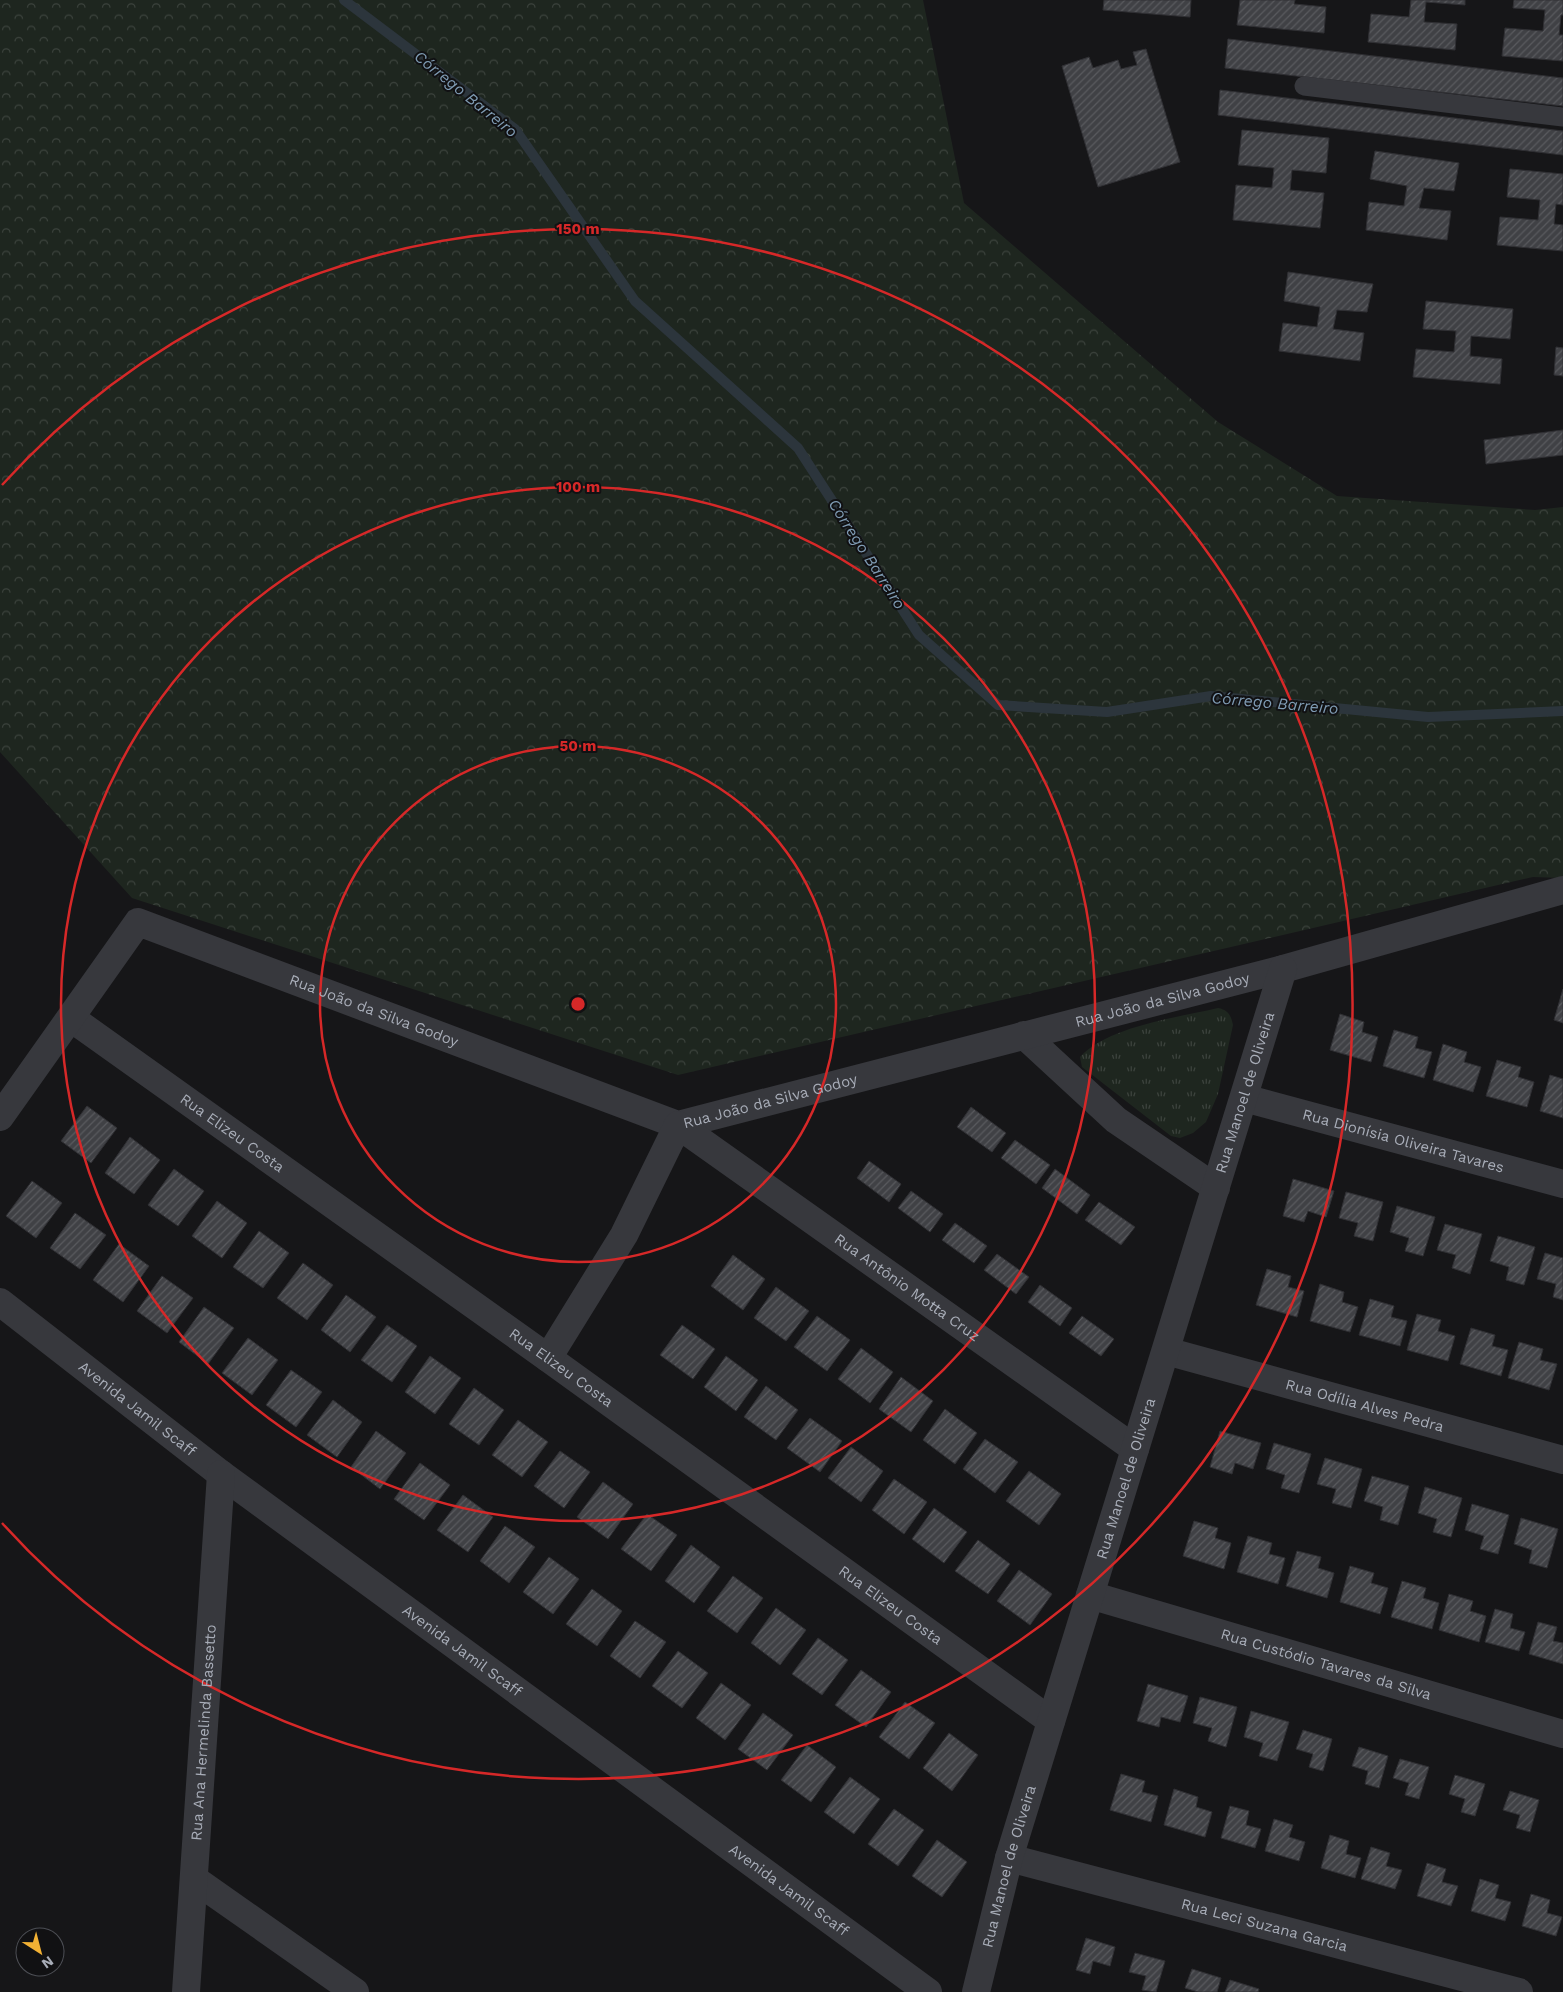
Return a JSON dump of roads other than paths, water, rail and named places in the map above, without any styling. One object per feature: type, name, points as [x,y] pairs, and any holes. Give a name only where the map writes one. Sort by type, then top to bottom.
[{"type":"street","name":"Rua João da Silva Godoy","points":[[0,1117],[138,922],[678,1125],[1284,969],[1563,890]]},
{"type":"street","name":"Rua Manoel de Oliveira","points":[[976,1992],[1009,1858],[1284,969]]},
{"type":"street","name":"Rua Elizeu Costa","points":[[71,1018],[548,1358],[1051,1721]]},
{"type":"street","points":[[1024,1035],[1116,1120],[1216,1188]]},
{"type":"street","name":"Rua Dionísia Oliveira Tavares","points":[[1244,1098],[1563,1184]]},
{"type":"street","points":[[548,1358],[624,1235],[678,1125]]},
{"type":"street","name":"Rua Antônio Motta Cruz","points":[[678,1125],[1135,1449]]},
{"type":"street","name":"Avenida Jamil Scaff","points":[[0,1302],[221,1474],[928,1992]]},
{"type":"street","name":"Rua Odília Alves Pedra","points":[[1166,1351],[1563,1460]]},
{"type":"street","name":"Rua Ana Hermelinda Bassetto","points":[[186,1992],[221,1474]]},
{"type":"street","name":"Rua Custódio Tavares da Silva","points":[[1090,1595],[1563,1734]]},
{"type":"street","name":"Rua Leci Suzana Garcia","points":[[1009,1858],[1519,1992]]},
{"type":"street","points":[[194,1879],[355,1992]]},
{"type":"lane","points":[[1304,86],[1563,117]]},
{"type":"waterway","name":"Córrego Barreiro","points":[[344,0],[515,129],[635,301],[798,448],[919,635],[998,705],[1107,712],[1211,696],[1428,717],[1563,711]]}]
